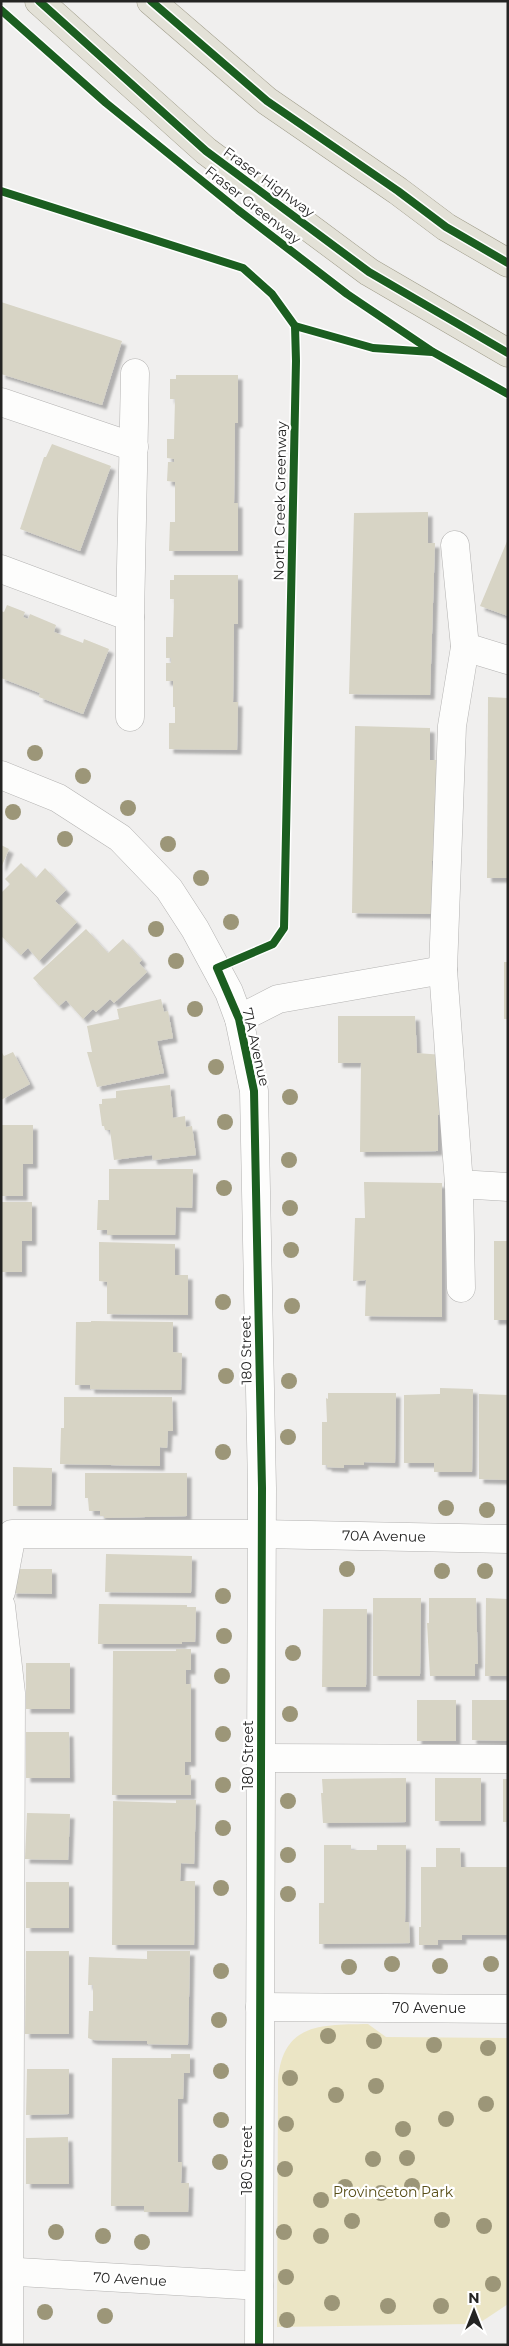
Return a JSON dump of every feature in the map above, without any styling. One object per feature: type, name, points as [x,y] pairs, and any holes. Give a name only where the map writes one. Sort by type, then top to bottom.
[{"type":"main road","name":"Fraser Highway","points":[[39,1],[206,151],[369,272],[508,353]]},
{"type":"main road","points":[[152,1],[267,101],[398,191],[446,228],[508,263]]},
{"type":"street","points":[[130,717],[130,618],[136,373]]},
{"type":"street","points":[[1,402],[134,447]]},
{"type":"street","points":[[455,545],[465,647],[452,726],[444,970],[459,1184],[461,1288]]},
{"type":"street","points":[[1,569],[130,618]]},
{"type":"street","points":[[465,647],[508,660]]},
{"type":"street","name":"71A Avenue","points":[[1,775],[58,798],[120,838],[169,889],[217,968],[239,1019],[254,1091],[254,1165]]},
{"type":"street","points":[[239,1019],[278,999],[444,970]]},
{"type":"street","name":"180 Street","points":[[254,1165],[261,1534],[259,2345]]},
{"type":"street","points":[[459,1184],[508,1187]]},
{"type":"street","name":"70A Avenue","points":[[1,1592],[12,1534],[261,1534],[508,1539]]},
{"type":"street","points":[[1,1606],[11,1693],[5,2272],[9,2345]]},
{"type":"street","points":[[261,1758],[508,1759]]},
{"type":"street","name":"70 Avenue","points":[[260,2007],[508,2009]]},
{"type":"street","name":"70 Avenue","points":[[5,2272],[259,2286]]},
{"type":"green space","name":"Provinceton Park","points":[[368,2024],[386,2037],[508,2038],[508,2304],[479,2323],[277,2327],[278,2080],[281,2061],[288,2047],[297,2037],[308,2031],[335,2025]]},
{"type":"building","points":[[1,302],[122,341],[102,405],[1,374]]},
{"type":"building","points":[[176,375],[238,375],[234,503],[238,503],[238,551],[169,551],[170,522],[175,522],[175,482],[167,481],[168,462],[174,462],[174,459],[167,458],[167,439],[174,439],[175,399],[170,399],[170,379],[176,379]]},
{"type":"building","points":[[52,444],[111,466],[80,551],[20,529],[44,457],[46,457]]},
{"type":"building","points":[[428,512],[428,543],[435,543],[430,695],[349,694],[354,513]]},
{"type":"building","points":[[508,539],[508,616],[480,606]]},
{"type":"building","points":[[174,575],[238,575],[238,624],[234,624],[233,702],[238,702],[237,750],[169,749],[169,723],[175,723],[175,707],[173,707],[173,681],[166,681],[166,663],[171,663],[171,658],[166,658],[166,637],[173,637],[174,599],[170,599],[170,580],[174,580]]},
{"type":"building","points":[[7,605],[25,612],[23,617],[28,619],[30,614],[56,625],[54,632],[83,643],[84,639],[109,649],[83,714],[39,697],[40,693],[1,678],[1,611],[4,612]]},
{"type":"building","points":[[488,697],[508,698],[508,878],[487,878]]},
{"type":"building","points":[[355,726],[430,728],[430,760],[438,760],[438,861],[432,861],[432,914],[352,913]]},
{"type":"building","points":[[1,845],[9,849],[1,868]]},
{"type":"building","points":[[21,863],[36,878],[45,868],[66,890],[55,901],[77,922],[39,961],[28,948],[21,955],[1,936],[1,893],[10,884],[5,879]]},
{"type":"building","points":[[86,929],[108,953],[123,939],[142,960],[139,963],[147,972],[114,1003],[110,999],[96,1012],[93,1009],[83,1019],[66,1000],[59,1006],[33,978]]},
{"type":"building","points":[[504,962],[508,962],[508,1019],[504,1019]]},
{"type":"building","points":[[161,999],[164,1012],[168,1011],[173,1038],[157,1041],[164,1073],[97,1087],[87,1052],[92,1052],[87,1026],[119,1019],[117,1009]]},
{"type":"building","points":[[338,1016],[415,1016],[417,1053],[443,1055],[443,1114],[438,1115],[438,1151],[360,1152],[361,1063],[338,1063]]},
{"type":"building","points":[[1,1051],[4,1056],[13,1052],[30,1084],[1,1100]]},
{"type":"building","points":[[170,1085],[173,1118],[185,1116],[186,1127],[192,1126],[196,1155],[153,1160],[152,1155],[114,1160],[110,1130],[105,1130],[104,1126],[102,1126],[99,1104],[102,1104],[102,1099],[116,1098],[116,1091]]},
{"type":"building","points":[[1,1125],[33,1125],[33,1164],[23,1164],[23,1196],[1,1196]]},
{"type":"building","points":[[109,1169],[193,1169],[192,1208],[176,1207],[175,1235],[107,1235],[107,1230],[97,1230],[98,1200],[109,1200]]},
{"type":"building","points":[[364,1182],[442,1183],[442,1317],[365,1316],[366,1280],[353,1281],[355,1218],[365,1218]]},
{"type":"building","points":[[1,1202],[32,1202],[32,1241],[22,1241],[22,1272],[1,1272]]},
{"type":"building","points":[[494,1241],[508,1241],[508,1320],[494,1320]]},
{"type":"building","points":[[99,1242],[175,1244],[175,1275],[188,1275],[188,1315],[107,1314],[107,1282],[99,1281]]},
{"type":"building","points":[[76,1322],[173,1322],[173,1352],[182,1353],[181,1390],[90,1389],[90,1385],[75,1385]]},
{"type":"building","points":[[440,1388],[473,1389],[472,1472],[434,1472],[434,1463],[404,1463],[404,1395],[440,1394]]},
{"type":"building","points":[[328,1393],[396,1393],[395,1463],[364,1462],[364,1465],[344,1465],[344,1468],[322,1465],[322,1422],[327,1422],[326,1398],[328,1399]]},
{"type":"building","points":[[479,1394],[508,1395],[508,1480],[479,1479]]},
{"type":"building","points":[[64,1397],[172,1397],[173,1431],[168,1431],[167,1448],[160,1447],[160,1466],[60,1464],[61,1428],[64,1428]]},
{"type":"building","points":[[13,1467],[52,1468],[51,1506],[13,1506]]},
{"type":"building","points":[[85,1473],[187,1473],[187,1516],[104,1518],[104,1516],[100,1516],[100,1511],[89,1511],[88,1498],[85,1498]]},
{"type":"building","points":[[106,1554],[192,1556],[191,1593],[105,1592]]},
{"type":"building","points":[[12,1569],[52,1569],[52,1594],[12,1593]]},
{"type":"building","points":[[373,1598],[421,1598],[420,1676],[373,1676]]},
{"type":"building","points":[[429,1598],[476,1598],[478,1664],[475,1664],[475,1676],[430,1676],[427,1623],[429,1623]]},
{"type":"building","points":[[486,1598],[508,1599],[508,1676],[485,1676]]},
{"type":"building","points":[[99,1604],[187,1605],[187,1607],[196,1607],[195,1642],[182,1642],[182,1644],[98,1644]]},
{"type":"building","points":[[323,1609],[367,1609],[366,1687],[322,1687]]},
{"type":"building","points":[[176,1649],[191,1649],[191,1670],[186,1670],[186,1684],[191,1684],[191,1762],[185,1762],[185,1775],[191,1775],[191,1795],[112,1795],[113,1651],[176,1651]]},
{"type":"building","points":[[26,1663],[70,1663],[70,1709],[26,1709]]},
{"type":"building","points":[[417,1700],[456,1700],[456,1741],[417,1741]]},
{"type":"building","points":[[472,1700],[508,1700],[508,1741],[472,1740]]},
{"type":"building","points":[[26,1732],[69,1732],[70,1778],[26,1778]]},
{"type":"building","points":[[406,1778],[406,1822],[323,1823],[322,1779]]},
{"type":"building","points":[[435,1778],[481,1778],[481,1821],[435,1821]]},
{"type":"building","points":[[503,1779],[508,1779],[508,1822],[503,1822]]},
{"type":"building","points":[[176,1800],[196,1800],[194,1864],[181,1863],[180,1881],[195,1881],[194,1945],[112,1945],[113,1801],[176,1803]]},
{"type":"building","points":[[27,1813],[70,1814],[68,1860],[25,1859]]},
{"type":"building","points":[[324,1845],[351,1845],[351,1850],[377,1850],[377,1845],[406,1845],[405,1922],[409,1922],[410,1943],[319,1944],[319,1903],[324,1903]]},
{"type":"building","points":[[436,1848],[460,1848],[461,1867],[508,1867],[508,1935],[462,1935],[462,1940],[438,1940],[438,1945],[419,1945],[419,1927],[421,1927],[421,1867],[436,1867]]},
{"type":"building","points":[[26,1882],[69,1882],[69,1928],[26,1928]]},
{"type":"building","points":[[26,1951],[69,1951],[69,2034],[25,2034]]},
{"type":"building","points":[[147,1951],[190,1951],[188,2045],[147,2044],[147,2041],[93,2040],[88,2038],[89,2011],[93,2011],[93,1985],[88,1985],[89,1957],[147,1959]]},
{"type":"building","points":[[171,2054],[190,2054],[190,2073],[184,2073],[183,2099],[178,2099],[178,2162],[182,2162],[181,2183],[189,2183],[188,2212],[144,2212],[144,2206],[111,2206],[112,2058],[171,2058]]},
{"type":"building","points":[[27,2069],[69,2069],[69,2114],[26,2115]]},
{"type":"building","points":[[68,2137],[69,2184],[26,2184],[26,2138]]},
{"type":"cycle path","name":"Fraser Greenway","points":[[39,1],[206,151],[369,272],[508,353]]},
{"type":"cycle path","points":[[151,1],[267,101],[398,191],[446,227],[508,263]]},
{"type":"cycle path","name":"Fraser Greenway","points":[[1,10],[106,103],[238,210],[347,294],[433,352],[508,394]]},
{"type":"cycle path","name":"North Creek Greenway","points":[[1,191],[243,268],[272,294],[295,326],[296,361],[284,928],[273,944],[217,968],[239,1019],[254,1091],[262,1488],[259,2345]]},
{"type":"cycle path","points":[[295,326],[373,348],[432,352]]}]
